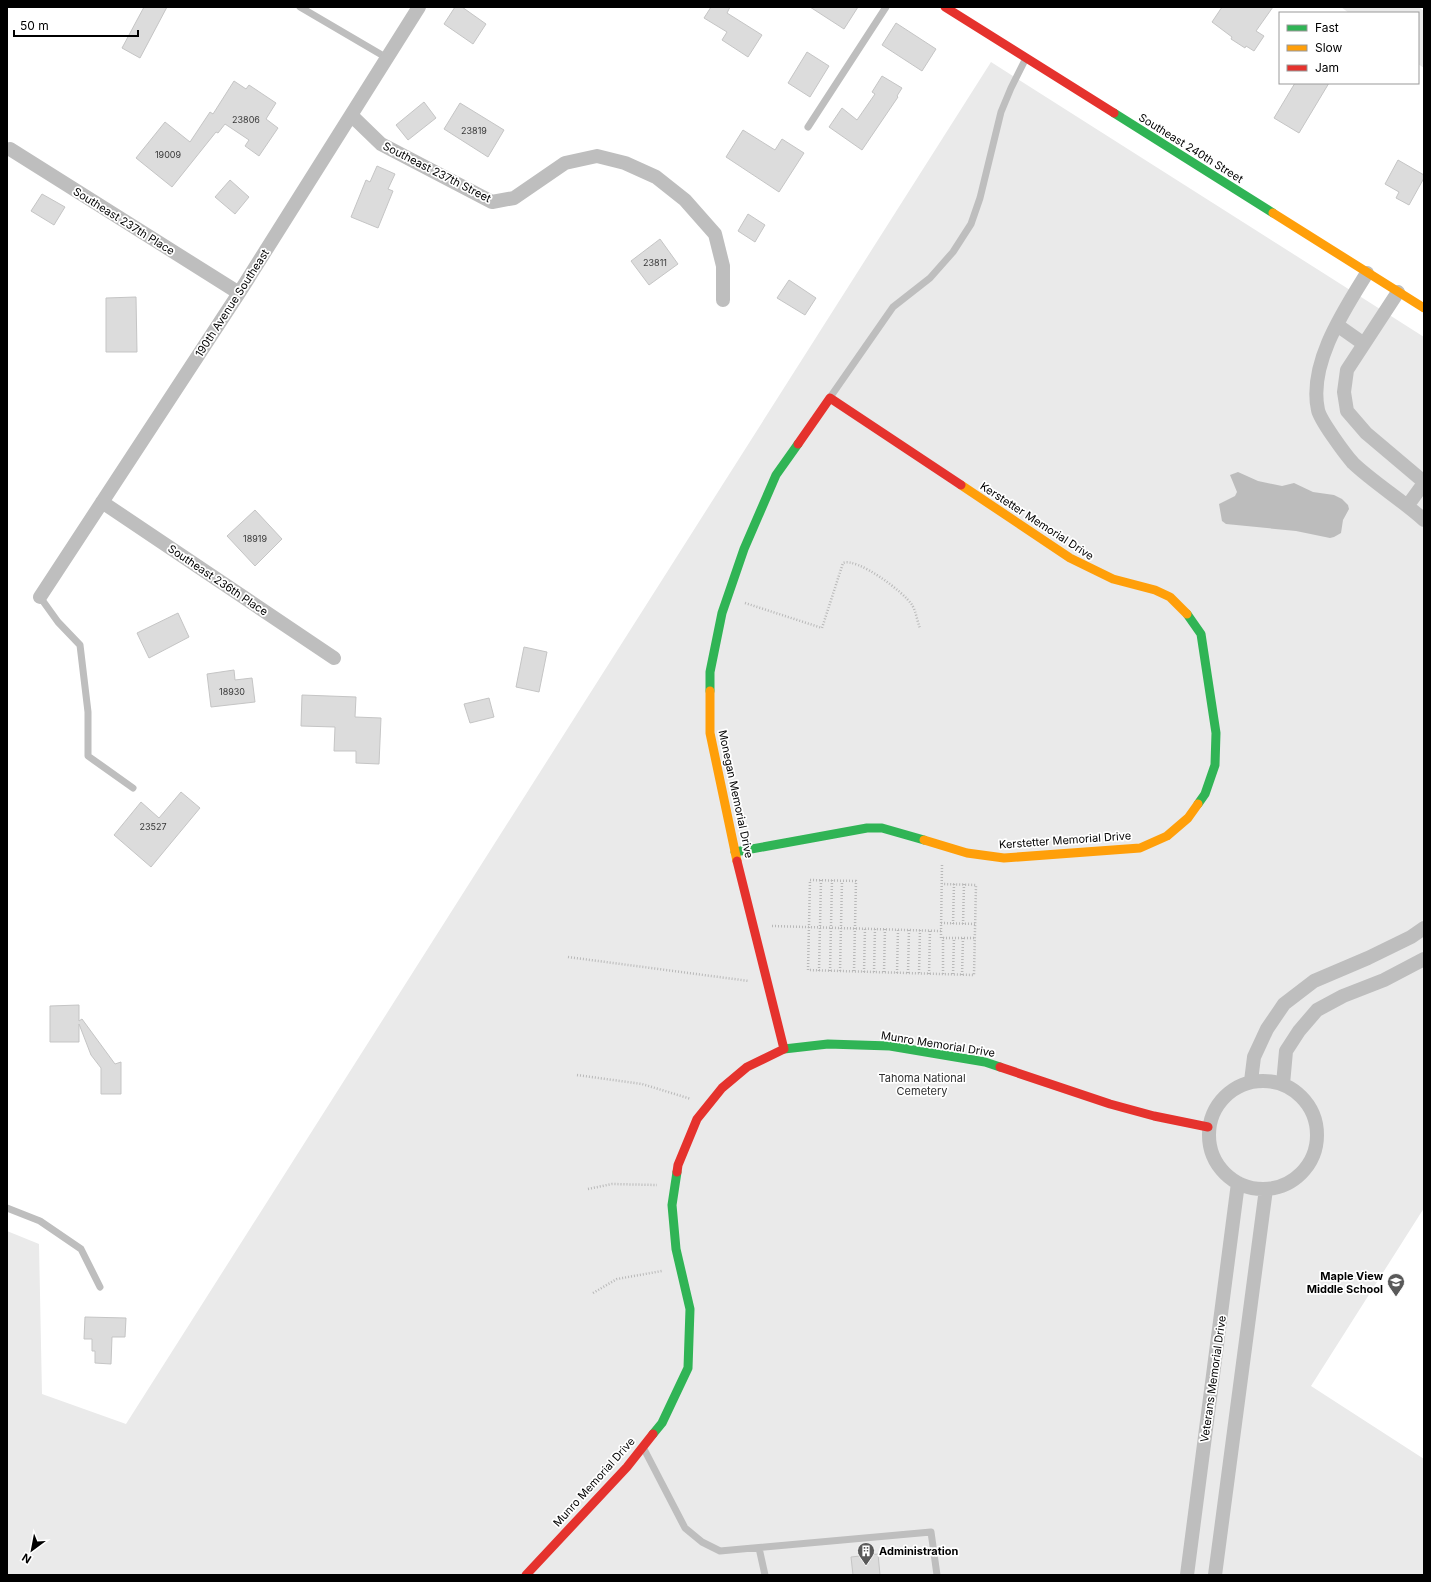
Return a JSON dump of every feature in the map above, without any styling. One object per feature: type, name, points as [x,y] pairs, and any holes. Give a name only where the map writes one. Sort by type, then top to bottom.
[{"type":"street","name":"190th Avenue Southeast","points":[[40,597],[239,293],[419,7]]},
{"type":"street","name":"Southeast 240th Street","points":[[945,7],[960,11],[1026,58],[1424,308]]},
{"type":"street","name":"Southeast 237th Street","points":[[351,115],[381,144],[492,202],[514,198],[565,163],[597,156],[625,163],[656,177],[686,200],[715,234],[723,266],[723,300]]},
{"type":"street","name":"Southeast 237th Place","points":[[10,149],[239,293]]},
{"type":"street","points":[[1367,273],[1328,343],[1316,382],[1318,411],[1328,429],[1352,462],[1408,505],[1424,520]]},
{"type":"street","points":[[1398,292],[1347,370],[1344,392],[1347,411],[1366,433],[1424,482],[1408,505]]},
{"type":"street","points":[[1337,325],[1364,344]]},
{"type":"street","name":"Monegan Memorial Drive","points":[[784,1049],[735,852],[710,734],[710,672],[722,613],[727,597],[744,549],[776,475],[830,398]]},
{"type":"street","name":"Kerstetter Memorial Drive","points":[[735,852],[867,828],[882,828],[967,853],[1004,858],[1140,848],[1167,836],[1188,818],[1205,794],[1215,765],[1216,733],[1201,634],[1184,611],[1170,597],[1155,590],[1113,579],[1070,558],[830,398]]},
{"type":"street","name":"Southeast 236th Place","points":[[102,502],[334,658]]},
{"type":"street","points":[[1251,1081],[1254,1056],[1267,1029],[1284,1004],[1314,981],[1368,958],[1411,937],[1424,928]]},
{"type":"street","points":[[1283,1084],[1286,1050],[1299,1031],[1317,1010],[1343,996],[1384,980],[1424,959]]},
{"type":"street","name":"Munro Memorial Drive","points":[[526,1575],[540,1558],[627,1467],[662,1423],[688,1368],[690,1309],[676,1249],[672,1205],[675,1185],[681,1158],[697,1119],[722,1088],[747,1067],[784,1049],[828,1044],[890,1046],[985,1062],[1110,1104],[1154,1116],[1208,1127]]},
{"type":"street","points":[[1267,1080],[1283,1084],[1296,1091],[1314,1114],[1317,1128],[1317,1143],[1313,1158],[1305,1170],[1294,1180],[1281,1186],[1266,1189],[1252,1188],[1238,1184],[1223,1172],[1215,1160],[1210,1146],[1208,1127],[1211,1116],[1223,1097],[1231,1090],[1251,1081],[1267,1080]]},
{"type":"street","name":"Veterans Memorial Drive","points":[[1187,1575],[1238,1184]]},
{"type":"street","points":[[1215,1575],[1266,1189]]},
{"type":"lane","points":[[300,7],[387,58]]},
{"type":"lane","points":[[808,127],[886,7]]},
{"type":"lane","points":[[830,398],[893,307],[930,278],[954,252],[971,224],[980,198],[1001,112],[1026,58]]},
{"type":"lane","points":[[40,597],[58,622],[80,645],[88,712],[88,756],[133,788]]},
{"type":"lane","points":[[7,1208],[40,1221],[81,1249],[100,1287]]},
{"type":"lane","points":[[643,1447],[685,1528],[702,1542],[720,1551],[931,1532],[937,1575]]},
{"type":"lane","points":[[759,1548],[766,1575]]},
{"type":"path","points":[[727,597],[822,628],[843,563],[853,562],[882,579],[900,592],[912,605],[920,628]]},
{"type":"path","points":[[943,846],[940,938],[975,938]]},
{"type":"path","points":[[854,972],[856,881],[810,880],[808,970],[819,971],[854,972],[884,972],[930,974],[962,974],[974,975],[976,885],[942,884]]},
{"type":"path","points":[[819,971],[821,880]]},
{"type":"path","points":[[830,971],[832,880]]},
{"type":"path","points":[[840,971],[842,880]]},
{"type":"path","points":[[953,924],[954,884]]},
{"type":"path","points":[[963,924],[964,884]]},
{"type":"path","points":[[941,923],[976,924]]},
{"type":"path","points":[[753,926],[941,931]]},
{"type":"path","points":[[864,972],[865,929]]},
{"type":"path","points":[[874,972],[875,929]]},
{"type":"path","points":[[884,972],[885,929]]},
{"type":"path","points":[[897,973],[898,930]]},
{"type":"path","points":[[908,973],[909,930]]},
{"type":"path","points":[[919,973],[920,930]]},
{"type":"path","points":[[930,931],[930,974]]},
{"type":"path","points":[[942,974],[944,938]]},
{"type":"path","points":[[953,974],[954,938]]},
{"type":"path","points":[[962,974],[963,938]]},
{"type":"path","points":[[568,957],[768,984]]},
{"type":"path","points":[[576,1075],[642,1084],[709,1105]]},
{"type":"path","points":[[588,1189],[622,1183],[675,1185]]},
{"type":"path","points":[[593,1293],[617,1279],[681,1268]]},
{"type":"green space","points":[[1341,7],[1418,7],[1424,11],[1424,68],[1419,65],[1419,12],[1348,12]]},
{"type":"green space","name":"Tahoma National Cemetery","points":[[991,62],[1424,337],[1424,1208],[1311,1386],[1424,1459],[1424,1575],[7,1575],[7,1231],[39,1244],[42,1394],[126,1424]]},
{"type":"shaded area","points":[[1238,472],[1258,481],[1282,486],[1294,483],[1313,492],[1334,495],[1342,499],[1348,505],[1349,509],[1343,520],[1341,533],[1330,538],[1296,531],[1226,524],[1222,521],[1219,504],[1235,496],[1237,492],[1230,475]]},
{"type":"building","points":[[144,7],[167,7],[140,58],[122,48]]},
{"type":"building","points":[[455,7],[462,7],[486,24],[473,44],[444,24]]},
{"type":"building","points":[[711,7],[730,7],[727,13],[762,35],[748,57],[722,40],[727,32],[704,18]]},
{"type":"building","points":[[810,7],[858,7],[844,29]]},
{"type":"building","points":[[1222,7],[1273,7],[1256,31],[1264,36],[1254,51],[1246,46],[1245,48],[1231,39],[1232,37],[1212,22]]},
{"type":"building","points":[[896,23],[936,49],[922,71],[882,45]]},
{"type":"building","points":[[807,52],[829,66],[810,97],[788,83]]},
{"type":"building","points":[[882,76],[902,88],[897,96],[898,97],[862,150],[829,127],[842,108],[857,120],[875,94],[872,92]]},
{"type":"building","points":[[234,81],[246,89],[249,85],[276,103],[266,119],[278,128],[259,156],[245,146],[249,140],[225,124],[218,133],[216,132],[172,187],[136,158],[165,122],[190,142],[210,112],[213,114]]},
{"type":"building","points":[[1294,84],[1328,84],[1299,133],[1274,118]]},
{"type":"building","points":[[424,102],[436,118],[408,140],[396,125]]},
{"type":"building","points":[[460,103],[504,130],[488,157],[444,129]]},
{"type":"building","points":[[743,130],[775,150],[782,139],[804,153],[779,192],[726,157]]},
{"type":"building","points":[[1398,160],[1424,175],[1424,178],[1409,205],[1396,198],[1399,192],[1385,184]]},
{"type":"building","points":[[377,166],[395,174],[388,189],[393,191],[378,228],[351,217],[366,180],[370,182]]},
{"type":"building","points":[[230,180],[249,197],[235,214],[215,197]]},
{"type":"building","points":[[42,194],[65,207],[54,225],[31,211]]},
{"type":"building","points":[[748,214],[765,225],[755,242],[738,231]]},
{"type":"building","points":[[660,239],[678,264],[649,285],[631,261]]},
{"type":"building","points":[[789,280],[816,298],[805,315],[777,298]]},
{"type":"building","points":[[136,297],[137,352],[106,352],[106,298]]},
{"type":"building","points":[[255,510],[282,539],[255,566],[227,536]]},
{"type":"building","points":[[178,613],[189,637],[149,658],[137,633]]},
{"type":"building","points":[[524,647],[547,652],[539,692],[516,687]]},
{"type":"building","points":[[234,670],[235,680],[252,678],[255,702],[211,707],[207,674]]},
{"type":"building","points":[[302,695],[356,697],[355,717],[381,718],[379,764],[356,763],[356,751],[334,751],[335,727],[301,726]]},
{"type":"building","points":[[489,698],[494,717],[470,723],[464,704]]},
{"type":"building","points":[[181,792],[200,808],[151,867],[114,835],[141,802],[159,818]]},
{"type":"building","points":[[79,1005],[79,1021],[82,1019],[115,1064],[121,1062],[121,1094],[101,1094],[101,1068],[91,1055],[79,1024],[79,1042],[50,1042],[50,1006]]},
{"type":"building","points":[[85,1317],[126,1318],[125,1337],[112,1337],[111,1364],[95,1363],[95,1351],[92,1351],[92,1339],[84,1339]]},
{"type":"building","name":"Administration","points":[[878,1554],[880,1575],[853,1575],[851,1557]]},
{"type":"traffic: fast","points":[[1114,113],[1273,213]]},
{"type":"traffic: fast","points":[[710,691],[710,672],[722,613],[744,549],[776,475],[798,444]]},
{"type":"traffic: fast","points":[[1187,614],[1201,634],[1216,733],[1215,765],[1205,794],[1198,804]]},
{"type":"traffic: fast","points":[[735,852],[867,828],[882,828],[924,840]]},
{"type":"traffic: fast","points":[[784,1049],[828,1044],[890,1046],[985,1062],[1000,1067]]},
{"type":"traffic: fast","points":[[653,1434],[662,1423],[688,1368],[690,1309],[676,1249],[672,1205],[677,1172]]},
{"type":"traffic: slow","points":[[1273,213],[1424,308]]},
{"type":"traffic: slow","points":[[961,485],[1070,558],[1113,579],[1155,590],[1170,597],[1187,614]]},
{"type":"traffic: slow","points":[[710,691],[710,733],[737,861]]},
{"type":"traffic: slow","points":[[924,840],[967,853],[1004,858],[1140,848],[1167,836],[1188,818],[1198,804]]},
{"type":"traffic: jam","points":[[945,7],[1114,113]]},
{"type":"traffic: jam","points":[[798,444],[830,398],[961,485]]},
{"type":"traffic: jam","points":[[737,861],[784,1049]]},
{"type":"traffic: jam","points":[[677,1172],[678,1165],[697,1119],[722,1088],[747,1067],[784,1049]]},
{"type":"traffic: jam","points":[[1000,1067],[1110,1104],[1154,1116],[1208,1127]]},
{"type":"traffic: jam","points":[[526,1575],[627,1467],[653,1434]]},
{"type":"place","name":"Maple View Middle School","points":[[1396,1297]]},
{"type":"place","name":"Administration","points":[[866,1566]]}]
